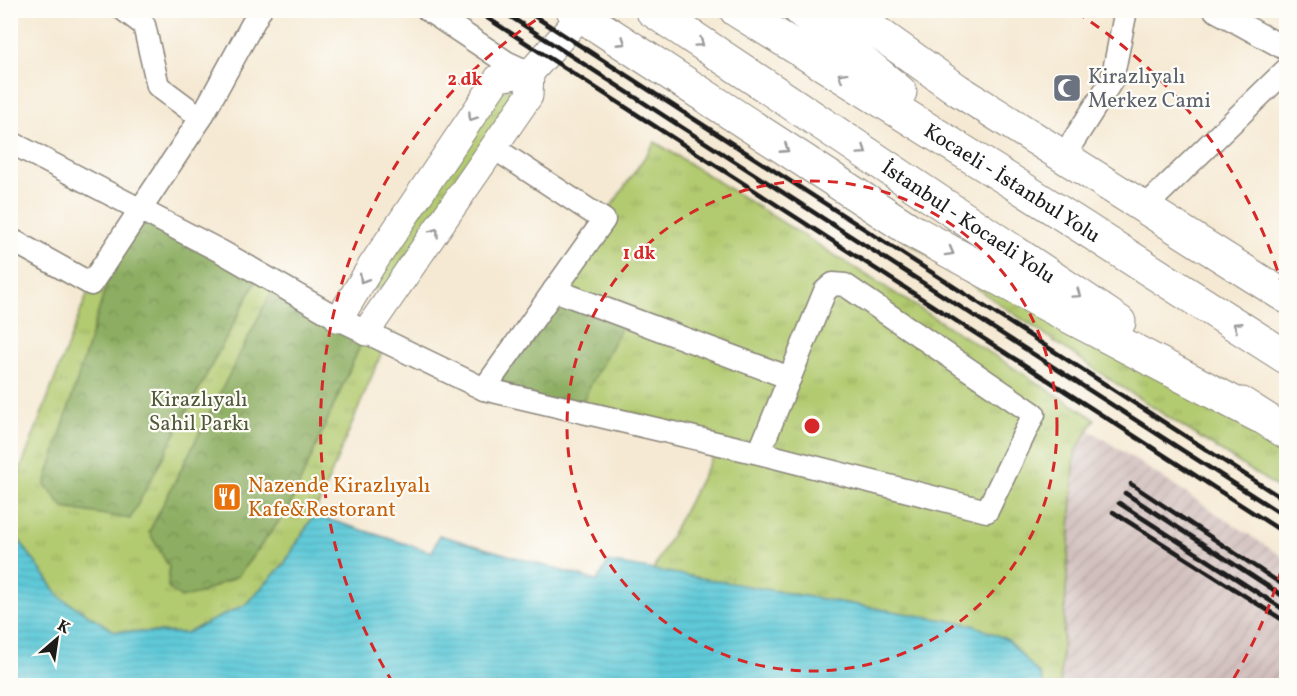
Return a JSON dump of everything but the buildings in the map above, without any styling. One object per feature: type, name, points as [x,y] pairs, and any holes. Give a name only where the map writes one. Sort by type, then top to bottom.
[{"type":"highway","name":"İstanbul - Kocaeli Yolu","points":[[652,10],[1273,424]]},
{"type":"highway","name":"Kocaeli - İstanbul Yolu","points":[[736,10],[1287,357]]},
{"type":"highway","points":[[800,10],[1009,180]]},
{"type":"highway","points":[[580,13],[909,229],[1273,424]]},
{"type":"main road","points":[[846,10],[958,90],[1063,157],[1146,206],[1287,297]]},
{"type":"street","points":[[124,10],[144,25],[158,86],[201,118]]},
{"type":"street","points":[[10,239],[91,284],[201,118],[260,10]]},
{"type":"street","points":[[428,10],[506,62],[530,72]]},
{"type":"street","points":[[1063,157],[1112,80],[1126,10]]},
{"type":"street","points":[[1215,10],[1287,49]]},
{"type":"street","points":[[366,332],[529,96],[530,72],[580,13]]},
{"type":"street","points":[[1146,206],[1287,70]]},
{"type":"street","points":[[339,319],[372,265],[498,78],[530,72]]},
{"type":"street","points":[[10,142],[222,252],[339,319],[484,389],[759,453],[987,511],[1034,414],[845,285],[833,284],[825,291],[759,453]]},
{"type":"street","points":[[484,389],[604,220],[494,148]]},
{"type":"street","points":[[554,290],[790,378]]},
{"type":"shaded area","points":[[1088,429],[1286,559],[1286,685],[1060,686],[1075,453]]},
{"type":"green space","points":[[514,86],[514,100],[388,285],[375,289],[374,277],[500,91]]},
{"type":"green space","points":[[655,142],[1095,419],[1075,453],[1060,685],[1044,685],[1040,675],[973,625],[653,570],[719,444],[577,411],[554,290]]},
{"type":"green space","name":"Kirazlıyalı Sahil Parkı","points":[[139,210],[386,342],[314,515],[284,564],[245,605],[186,633],[114,631],[61,598],[13,532],[11,494],[91,284]]},
{"type":"green space","points":[[139,210],[260,274],[130,519],[64,508],[45,484],[106,287],[102,266]]},
{"type":"green space","points":[[901,237],[1213,405],[1286,453],[1286,493],[1120,386]]},
{"type":"green space","points":[[276,283],[366,332],[289,508],[238,576],[200,593],[181,598],[168,587],[169,567],[149,532]]},
{"type":"green space","points":[[554,290],[627,317],[577,411],[484,389]]},
{"type":"water","points":[[10,494],[13,532],[61,598],[114,631],[186,633],[245,605],[284,564],[314,515],[432,552],[439,535],[597,581],[608,562],[973,625],[1008,640],[1040,675],[1044,685],[11,685]]},
{"type":"railway","points":[[475,10],[1286,534]]},
{"type":"railway","points":[[500,10],[1286,517]]},
{"type":"railway","points":[[525,10],[1286,501]]},
{"type":"railway","points":[[1131,484],[1286,587]]},
{"type":"railway","points":[[1125,493],[1286,598]]},
{"type":"railway","points":[[1119,503],[1286,611]]},
{"type":"railway","points":[[1113,512],[1286,622]]},
{"type":"place","name":"Kirazlıyalı Merkez Cami","points":[[1067,88]]},
{"type":"place","name":"Nazende Kirazlıyalı Kafe&Restorant","points":[[227,497]]}]
